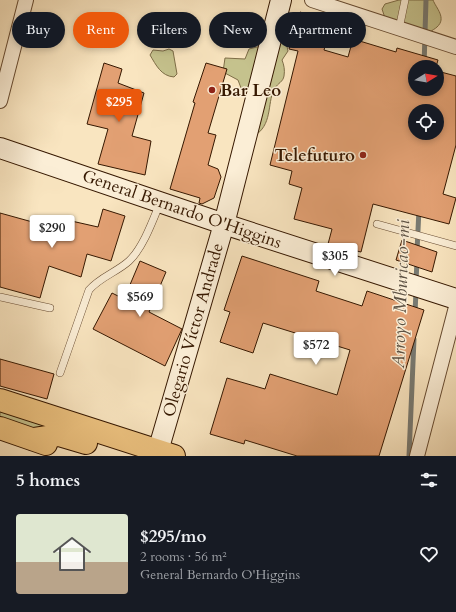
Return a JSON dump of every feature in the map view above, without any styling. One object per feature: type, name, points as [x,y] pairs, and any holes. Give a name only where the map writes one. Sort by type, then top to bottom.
[{"type":"highway","points":[[0,400],[163,454]]},
{"type":"highway","points":[[0,428],[33,439],[88,451],[125,456]]},
{"type":"street","points":[[0,101],[26,0]]},
{"type":"street","name":"Olegario Víctor Andrade","points":[[163,454],[281,0]]},
{"type":"street","points":[[312,0],[456,47]]},
{"type":"street","name":"General Bernardo O'Higgins","points":[[0,148],[224,224],[456,299]]},
{"type":"street","points":[[418,456],[456,307]]},
{"type":"lane","points":[[399,29],[405,0]]},
{"type":"lane","points":[[60,373],[89,290],[95,283],[130,260],[150,226],[160,202]]},
{"type":"lane","points":[[377,224],[456,246]]},
{"type":"lane","points":[[0,297],[50,308]]},
{"type":"shaded area","points":[[399,0],[433,0],[440,13],[440,24],[429,33],[385,18],[382,9],[385,4]]},
{"type":"shaded area","points":[[275,33],[275,48],[287,48],[288,51],[282,60],[284,68],[283,80],[276,86],[271,99],[268,117],[262,129],[257,134],[249,90],[241,88],[238,80],[223,72],[225,58],[245,59],[249,49],[267,48],[267,40]]},
{"type":"shaded area","points":[[169,49],[173,51],[177,74],[174,77],[166,75],[162,72],[150,55],[153,50],[163,51]]},
{"type":"shaded area","points":[[0,411],[50,427],[43,432],[0,418]]},
{"type":"building","name":"Telefuturo","points":[[366,43],[396,52],[397,48],[438,60],[408,60],[408,96],[444,96],[444,73],[456,76],[456,145],[443,194],[456,198],[449,224],[373,204],[361,252],[328,244],[332,229],[294,219],[302,188],[289,184],[292,171],[270,165],[298,51],[289,49],[325,48],[324,50],[348,57],[350,48],[366,48]]},
{"type":"building","points":[[104,63],[122,69],[118,83],[144,93],[132,136],[151,141],[145,175],[98,164],[108,129],[87,124]]},
{"type":"building","points":[[206,63],[227,69],[208,133],[216,135],[208,165],[218,169],[221,177],[214,198],[202,204],[199,203],[200,198],[170,189],[195,103],[193,102]]},
{"type":"building","points":[[103,209],[125,216],[111,261],[87,254],[81,277],[49,266],[40,298],[0,287],[0,213],[65,231],[67,220],[98,227]]},
{"type":"building","points":[[402,240],[437,252],[432,272],[396,260]]},
{"type":"building","points":[[242,256],[319,281],[316,291],[362,306],[367,291],[424,310],[379,456],[297,456],[245,440],[244,444],[210,434],[227,378],[265,389],[270,374],[337,395],[350,350],[263,323],[253,353],[220,342],[230,312],[224,310]]},
{"type":"building","points":[[140,261],[166,272],[149,312],[182,329],[165,366],[93,329],[112,293],[124,299]]},
{"type":"building","points":[[0,359],[54,374],[47,399],[0,386]]},
{"type":"waterway","name":"Arroyo Mburicao-mi","points":[[424,60],[426,0]]},
{"type":"waterway","name":"Arroyo Mburicao-mi","points":[[417,251],[419,209]]},
{"type":"waterway","name":"Arroyo Mburicao-mi","points":[[416,281],[417,261]]},
{"type":"waterway","name":"Arroyo Mburicao-mi","points":[[415,313],[416,291]]},
{"type":"waterway","name":"Arroyo Mburicao-mi","points":[[409,456],[414,339]]},
{"type":"place","name":"Bar Leo","points":[[212,90]]},
{"type":"place","name":"Telefuturo","points":[[363,155]]}]
